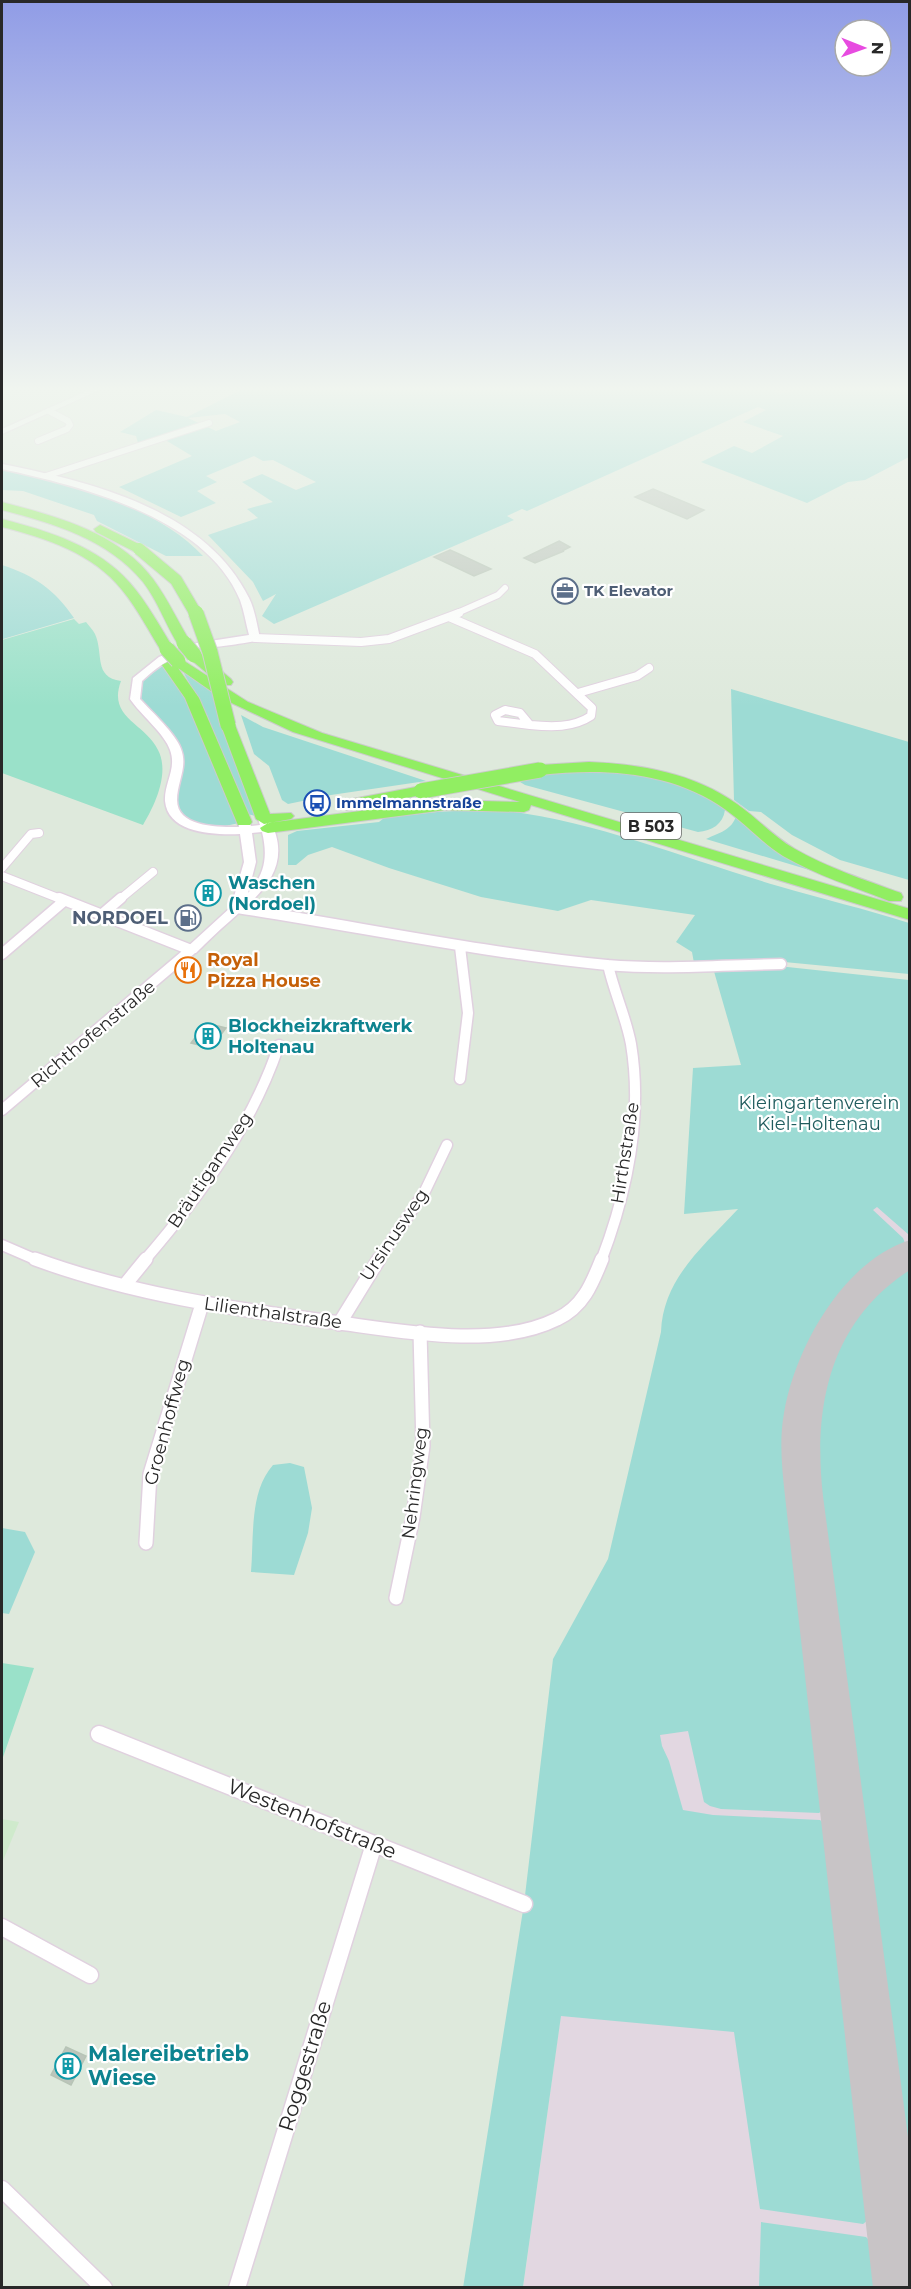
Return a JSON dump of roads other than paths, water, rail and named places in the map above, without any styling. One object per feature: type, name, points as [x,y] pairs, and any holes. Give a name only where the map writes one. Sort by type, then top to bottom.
[{"type":"highway","name":"B 503","points":[[2,505],[25,506],[81,521],[117,536],[139,549],[174,578],[191,602],[204,636],[228,725],[266,823]]},
{"type":"highway","name":"B 503","points":[[2,505],[70,527],[101,541],[131,562],[150,583],[184,644],[194,655],[248,695],[279,711],[319,726],[902,899]]},
{"type":"highway","points":[[2,523],[50,538],[102,565],[126,586],[145,614],[147,630],[173,663],[192,698],[245,826]]},
{"type":"highway","name":"B 503","points":[[173,663],[239,704],[292,727],[909,915]]},
{"type":"highway","points":[[266,823],[421,791],[540,770],[573,766],[608,766],[642,771],[681,781],[724,802],[772,841],[807,862],[902,899]]},
{"type":"highway","points":[[266,823],[474,804],[517,806],[606,824]]},
{"type":"street","points":[[105,494],[135,505],[176,526],[217,560],[235,581],[250,612],[255,638]]},
{"type":"street","points":[[266,823],[215,829],[190,825],[175,814],[171,801],[179,762],[175,747],[135,699],[134,689],[137,680],[158,660],[197,645],[255,638],[372,642],[403,635],[498,595],[505,588]]},
{"type":"street","points":[[449,617],[535,654],[592,708],[591,716],[587,719],[560,726],[530,725]]},
{"type":"street","points":[[578,693],[637,676],[649,668]]},
{"type":"street","name":"Richthofenstraße","points":[[2,1110],[258,892],[269,874],[273,852],[266,823]]},
{"type":"street","points":[[245,826],[250,862],[237,908],[327,921],[460,946],[608,965],[641,967],[782,964]]},
{"type":"street","points":[[2,868],[31,834],[39,833]]},
{"type":"street","points":[[100,915],[153,872]]},
{"type":"street","points":[[2,876],[190,950]]},
{"type":"street","points":[[2,954],[64,902]]},
{"type":"street","points":[[460,946],[468,1013],[460,1079]]},
{"type":"street","name":"Hirthstraße","points":[[552,1322],[585,1297],[594,1278],[613,1226],[628,1154],[634,1098],[634,1072],[627,1029],[608,965]]},
{"type":"street","name":"Bräutigamweg","points":[[124,1286],[182,1213],[234,1139],[273,1069],[279,1044]]},
{"type":"street","name":"Ursinusweg","points":[[339,1324],[360,1287],[425,1191],[447,1145]]},
{"type":"street","name":"Lilienthalstraße","points":[[2,1245],[31,1258],[124,1286],[202,1304],[339,1324],[420,1332],[501,1334],[552,1322]]},
{"type":"street","name":"Groenhoffweg","points":[[146,1543],[147,1499],[156,1451],[202,1304]]},
{"type":"street","name":"Nehringweg","points":[[396,1598],[413,1516],[423,1446],[420,1332]]},
{"type":"street","name":"Westenhofstraße","points":[[99,1734],[524,1904]]},
{"type":"street","name":"Roggestraße","points":[[237,2288],[374,1844]]},
{"type":"street","points":[[2,1927],[90,1974]]},
{"type":"street","points":[[2,2189],[105,2288]]},
{"type":"place","name":"TK Elevator","points":[[565,591]]},
{"type":"place","name":"Immelmannstraße","points":[[317,803]]},
{"type":"place","name":"Waschen (Nordoel)","points":[[208,893]]},
{"type":"place","name":"NORDOEL","points":[[188,918]]},
{"type":"place","name":"Royal Pizza House","points":[[188,970]]},
{"type":"place","name":"Blockheizkraftwerk Holtenau","points":[[208,1036]]},
{"type":"place","name":"Malereibetrieb Wiese","points":[[68,2066]]},
{"type":"park label","name":"Kleingartenverein Kiel-Holtenau","points":[[819,1113]]}]
